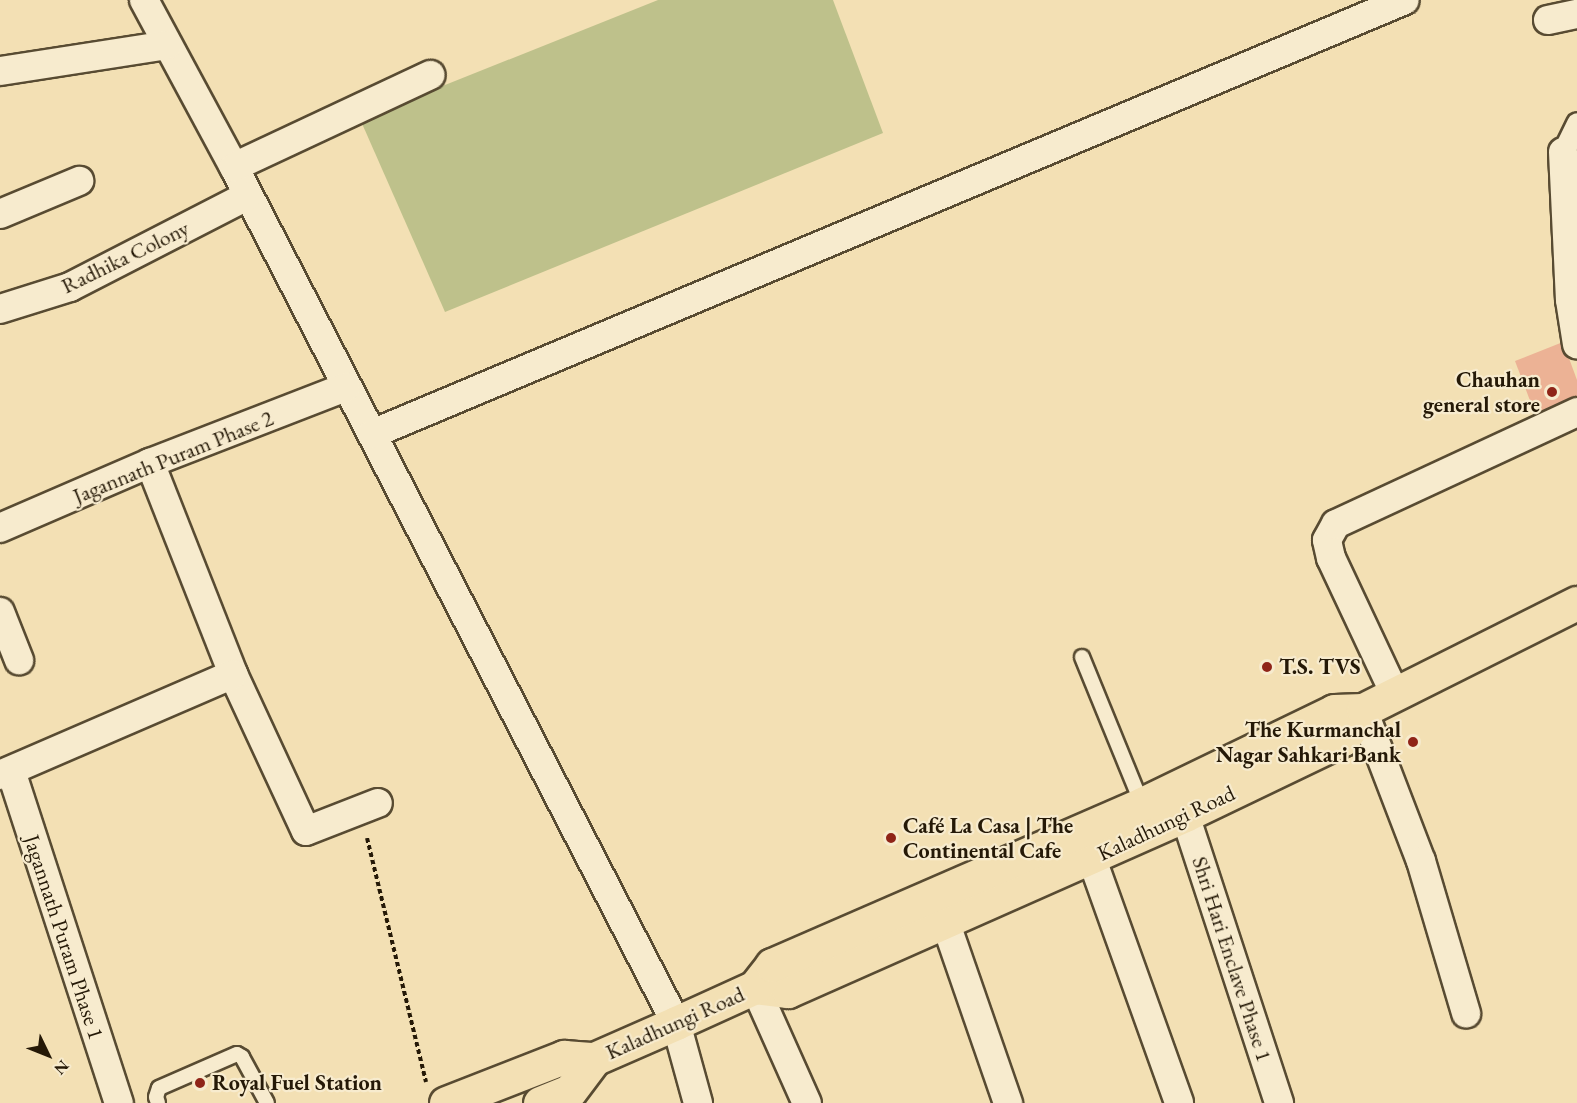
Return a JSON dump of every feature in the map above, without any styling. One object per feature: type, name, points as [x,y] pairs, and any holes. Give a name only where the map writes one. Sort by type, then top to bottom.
[{"type":"main road","name":"Kaladhungi Road","points":[[755,987],[788,991],[945,921],[1087,843],[1142,804],[1334,711],[1363,710],[1577,603]]},
{"type":"main road","name":"Kaladhungi Road","points":[[437,1097],[564,1057],[594,1059],[755,987],[772,965],[1087,843],[1185,815],[1343,739],[1363,710]]},
{"type":"main road","name":"Kaladhungi Road","points":[[540,1103],[570,1091],[594,1059]]},
{"type":"street","points":[[144,0],[234,167],[676,1023],[698,1103]]},
{"type":"street","points":[[372,434],[1405,0]]},
{"type":"street","points":[[1548,20],[1577,14]]},
{"type":"street","points":[[0,70],[167,45]]},
{"type":"street","points":[[234,167],[430,75]]},
{"type":"street","points":[[1577,123],[1563,152],[1572,246],[1570,300],[1577,344]]},
{"type":"street","points":[[0,214],[79,181]]},
{"type":"street","name":"Radhika Colony","points":[[0,309],[70,287],[247,196]]},
{"type":"street","name":"Jagannath Puram Phase 2","points":[[0,528],[150,463],[346,387]]},
{"type":"street","points":[[1395,694],[1331,558],[1327,540],[1336,524],[1577,412]]},
{"type":"street","points":[[150,463],[232,674],[306,831],[369,807]]},
{"type":"street","points":[[0,612],[19,660]]},
{"type":"street","name":"Jagannath Puram Phase 1","points":[[118,1103],[6,773],[232,674]]},
{"type":"street","points":[[1363,710],[1421,861],[1466,1013]]},
{"type":"street","name":"Shri Hari Enclave Phase 1","points":[[1185,815],[1279,1103]]},
{"type":"street","points":[[1087,843],[1179,1103]]},
{"type":"street","points":[[945,921],[1008,1103]]},
{"type":"street","points":[[755,987],[807,1103]]},
{"type":"lane","points":[[1082,657],[1142,804]]},
{"type":"lane","points":[[158,1103],[156,1097],[159,1088],[237,1053],[267,1103]]},
{"type":"path","points":[[369,807],[437,1097]]},
{"type":"green space","points":[[658,0],[833,0],[883,133],[445,312],[360,119]]},
{"type":"building","name":"Chauhan general store","points":[[1563,342],[1577,380],[1577,404],[1537,419],[1515,361]]},
{"type":"place","name":"Chauhan general store","points":[[1552,392]]},
{"type":"place","name":"T.S. TVS","points":[[1267,667]]},
{"type":"place","name":"The Kurmanchal Nagar Sahkari Bank","points":[[1413,742]]},
{"type":"place","name":"Café La Casa | The Continental Cafe","points":[[891,838]]},
{"type":"place","name":"Royal Fuel Station","points":[[200,1083]]}]
